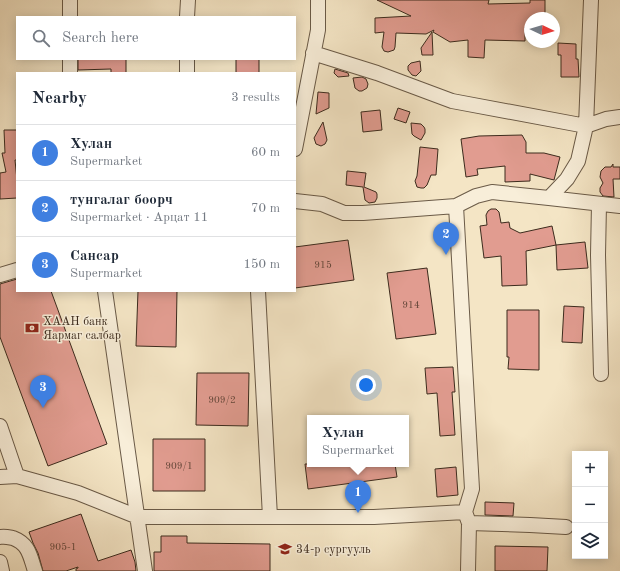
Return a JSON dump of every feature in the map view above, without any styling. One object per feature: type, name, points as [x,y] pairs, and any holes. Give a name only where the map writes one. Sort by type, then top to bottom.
[{"type":"street","points":[[70,0],[70,16]]},
{"type":"street","points":[[187,16],[188,0]]},
{"type":"street","points":[[296,144],[318,30],[318,0]]},
{"type":"street","points":[[548,198],[567,179],[578,161],[586,126],[591,0]]},
{"type":"street","points":[[313,53],[377,73],[452,101],[586,126],[606,119],[620,117]]},
{"type":"street","points":[[70,60],[70,72]]},
{"type":"street","points":[[187,60],[187,72]]},
{"type":"street","points":[[296,201],[322,204],[344,213],[363,213],[456,206],[476,196],[492,192],[620,206]]},
{"type":"street","points":[[599,204],[598,255],[601,374]]},
{"type":"street","points":[[456,206],[472,489],[467,518],[468,571]]},
{"type":"street","points":[[0,274],[16,270]]},
{"type":"street","points":[[105,292],[142,552],[146,571]]},
{"type":"street","points":[[258,292],[270,517]]},
{"type":"street","points":[[0,426],[17,476]]},
{"type":"street","points":[[0,477],[17,476],[78,493],[138,517],[467,518],[530,525],[566,527]]},
{"type":"street","points":[[0,537],[6,536],[19,541],[27,548],[35,571]]},
{"type":"street","points":[[0,562],[2,571]]},
{"type":"building","points":[[377,0],[489,0],[488,4],[530,3],[530,0],[545,0],[545,12],[524,12],[524,41],[485,40],[484,58],[468,57],[468,40],[450,42],[433,32],[434,30],[426,34],[396,33],[394,50],[388,52],[384,51],[382,47],[384,32],[375,33],[375,18],[411,16]]},
{"type":"building","points":[[432,32],[433,55],[422,55],[421,48]]},
{"type":"building","points":[[560,43],[576,44],[576,59],[578,59],[579,77],[561,77],[561,55],[558,55]]},
{"type":"building","points":[[78,60],[126,60],[126,72],[111,72],[111,69],[78,70]]},
{"type":"building","points":[[236,60],[259,60],[259,72],[236,72]]},
{"type":"building","points":[[420,61],[421,71],[416,76],[412,75],[408,70],[408,66],[411,63]]},
{"type":"building","points":[[335,69],[348,73],[349,76],[338,77],[334,73]]},
{"type":"building","points":[[362,77],[366,79],[368,84],[367,88],[359,91],[355,88],[353,78]]},
{"type":"building","points":[[318,92],[329,93],[329,108],[316,114]]},
{"type":"building","points":[[398,108],[410,112],[406,123],[394,119]]},
{"type":"building","points":[[380,110],[382,130],[363,132],[361,112]]},
{"type":"building","points":[[323,122],[327,140],[325,144],[321,146],[316,144],[314,138]]},
{"type":"building","points":[[411,123],[421,124],[424,127],[425,133],[421,140],[412,134]]},
{"type":"building","points":[[4,130],[16,130],[16,198],[0,199],[0,173],[6,172],[2,153],[5,153]]},
{"type":"building","points":[[522,135],[526,142],[526,153],[544,153],[560,157],[554,180],[530,174],[530,181],[505,182],[505,166],[477,169],[478,175],[466,177],[461,139],[479,136]]},
{"type":"building","points":[[420,147],[438,149],[436,175],[431,175],[427,185],[424,188],[417,187],[415,181],[417,176]]},
{"type":"building","points":[[613,164],[613,167],[620,167],[620,179],[613,179],[614,197],[603,196],[600,192],[600,188],[603,183],[600,177],[601,171],[605,167],[611,167]]},
{"type":"building","points":[[347,171],[366,173],[364,187],[376,192],[377,198],[375,202],[369,203],[365,200],[363,187],[346,185]]},
{"type":"building","points":[[491,209],[496,209],[499,212],[501,223],[509,222],[510,228],[520,233],[552,226],[556,245],[526,251],[527,285],[502,286],[501,256],[484,258],[480,226],[487,225],[486,215]]},
{"type":"building","points":[[348,240],[354,280],[296,288],[296,247]]},
{"type":"building","points":[[585,242],[588,268],[557,270],[556,245]]},
{"type":"building","points":[[427,268],[436,334],[396,339],[387,273]]},
{"type":"building","points":[[16,279],[16,292],[51,292],[107,444],[48,466],[0,337],[0,284]]},
{"type":"building","points":[[138,292],[177,292],[176,347],[136,346]]},
{"type":"building","points":[[564,306],[584,307],[582,343],[562,342]]},
{"type":"building","points":[[507,310],[539,310],[539,370],[508,369],[509,357],[507,357]]},
{"type":"building","points":[[453,367],[455,392],[452,392],[455,435],[440,436],[437,393],[427,394],[425,368]]},
{"type":"building","points":[[197,373],[249,373],[248,426],[196,425]]},
{"type":"building","points":[[153,439],[205,439],[205,491],[153,491]]},
{"type":"building","points":[[305,464],[307,464],[307,467],[395,467],[397,477],[308,489]]},
{"type":"building","points":[[456,467],[458,495],[437,497],[435,469]]},
{"type":"building","points":[[485,502],[514,503],[513,516],[485,515]]},
{"type":"building","points":[[81,514],[98,561],[131,550],[136,571],[76,571],[78,567],[66,571],[43,571],[38,553],[29,532]]},
{"type":"building","points":[[161,536],[187,536],[187,543],[270,544],[270,571],[154,571],[154,552],[161,552]]},
{"type":"building","points":[[495,546],[548,547],[547,571],[495,571]]},
{"type":"place","name":"тунгалаг боорч","points":[[446,255]]},
{"type":"place","name":"ХААН банк Яармаг салбар","points":[[32,328]]},
{"type":"place","name":"Сансар","points":[[43,408]]},
{"type":"place","name":"Хулан","points":[[358,513]]},
{"type":"place","name":"34-р сургууль","points":[[285,549]]}]
